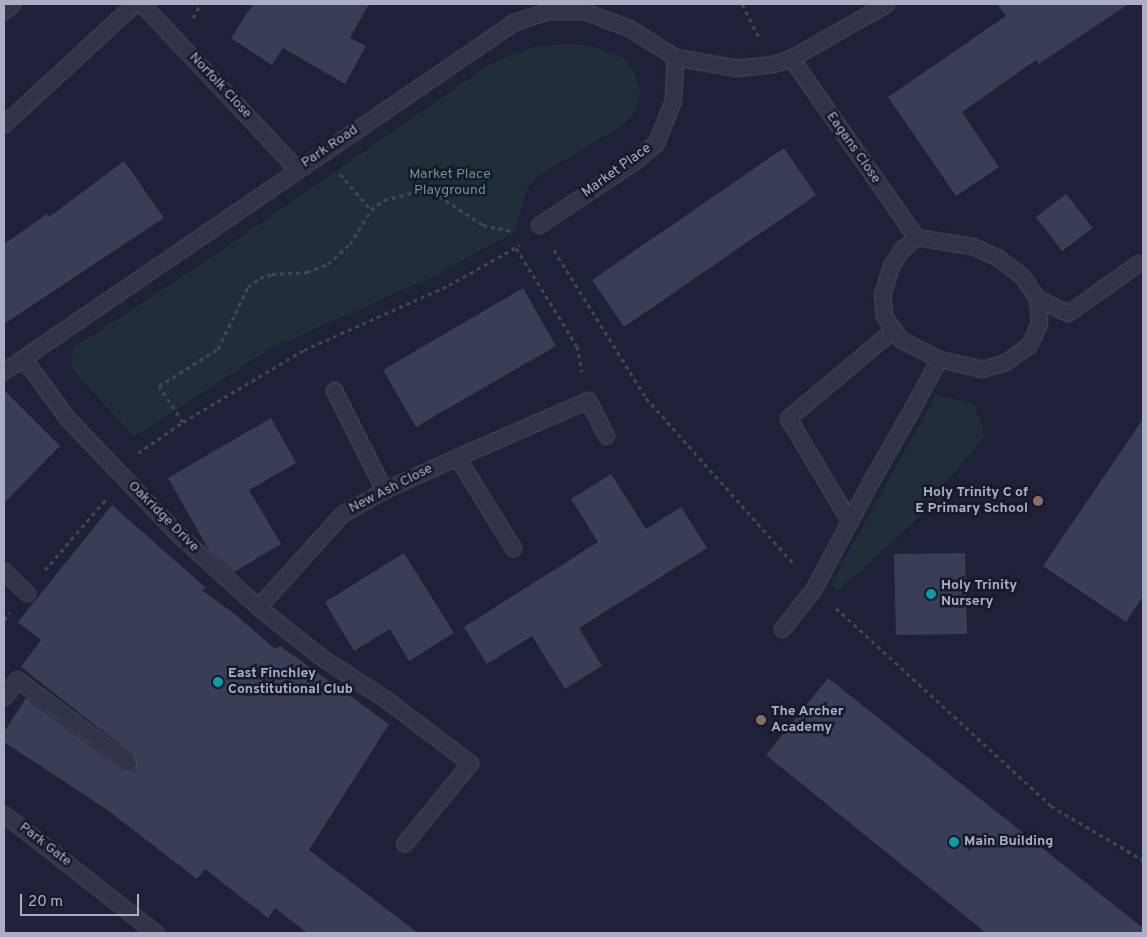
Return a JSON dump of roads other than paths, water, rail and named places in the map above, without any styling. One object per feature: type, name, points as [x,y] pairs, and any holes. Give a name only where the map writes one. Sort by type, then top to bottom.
[{"type":"street","points":[[4,11],[12,4]]},
{"type":"street","points":[[4,124],[134,4]]},
{"type":"street","name":"Norfolk Close","points":[[142,4],[297,169]]},
{"type":"street","points":[[675,57],[736,68],[773,64],[791,58],[886,4]]},
{"type":"street","name":"Park Road","points":[[4,371],[514,22],[548,11],[584,11],[629,28],[675,57]]},
{"type":"street","name":"Market Place","points":[[539,225],[635,161],[656,143],[673,100],[675,57]]},
{"type":"street","name":"Eagans Close","points":[[791,58],[916,238]]},
{"type":"street","points":[[916,238],[972,246],[997,257],[1022,276],[1036,298],[1038,323],[1029,345],[1006,362],[982,369],[939,359],[900,339],[884,316],[882,294],[891,266],[901,250],[916,238]]},
{"type":"street","points":[[1036,298],[1068,313],[1138,263]]},
{"type":"street","points":[[850,522],[788,418],[894,329]]},
{"type":"street","name":"Oakridge Drive","points":[[24,358],[68,419],[122,477],[179,535],[258,607],[321,657],[384,698],[470,763],[404,844]]},
{"type":"street","points":[[782,628],[814,588],[870,481],[939,359]]},
{"type":"street","points":[[334,390],[384,490]]},
{"type":"street","name":"New Ash Close","points":[[258,607],[342,514],[384,490],[588,400],[606,436]]},
{"type":"street","points":[[457,457],[513,548]]},
{"type":"street","points":[[4,570],[26,593]]},
{"type":"street","points":[[4,697],[18,679],[128,763]]},
{"type":"street","name":"Park Gate","points":[[4,814],[156,933]]},
{"type":"place","name":"Holy Trinity C of E Primary School","points":[[1038,501]]},
{"type":"place","name":"Holy Trinity Nursery","points":[[931,594]]},
{"type":"place","name":"East Finchley Constitutional Club","points":[[218,682]]},
{"type":"place","name":"The Archer Academy","points":[[761,720]]},
{"type":"place","name":"Main Building","points":[[954,842]]},
{"type":"park label","name":"Market Place Playground","points":[[450,184]]}]
